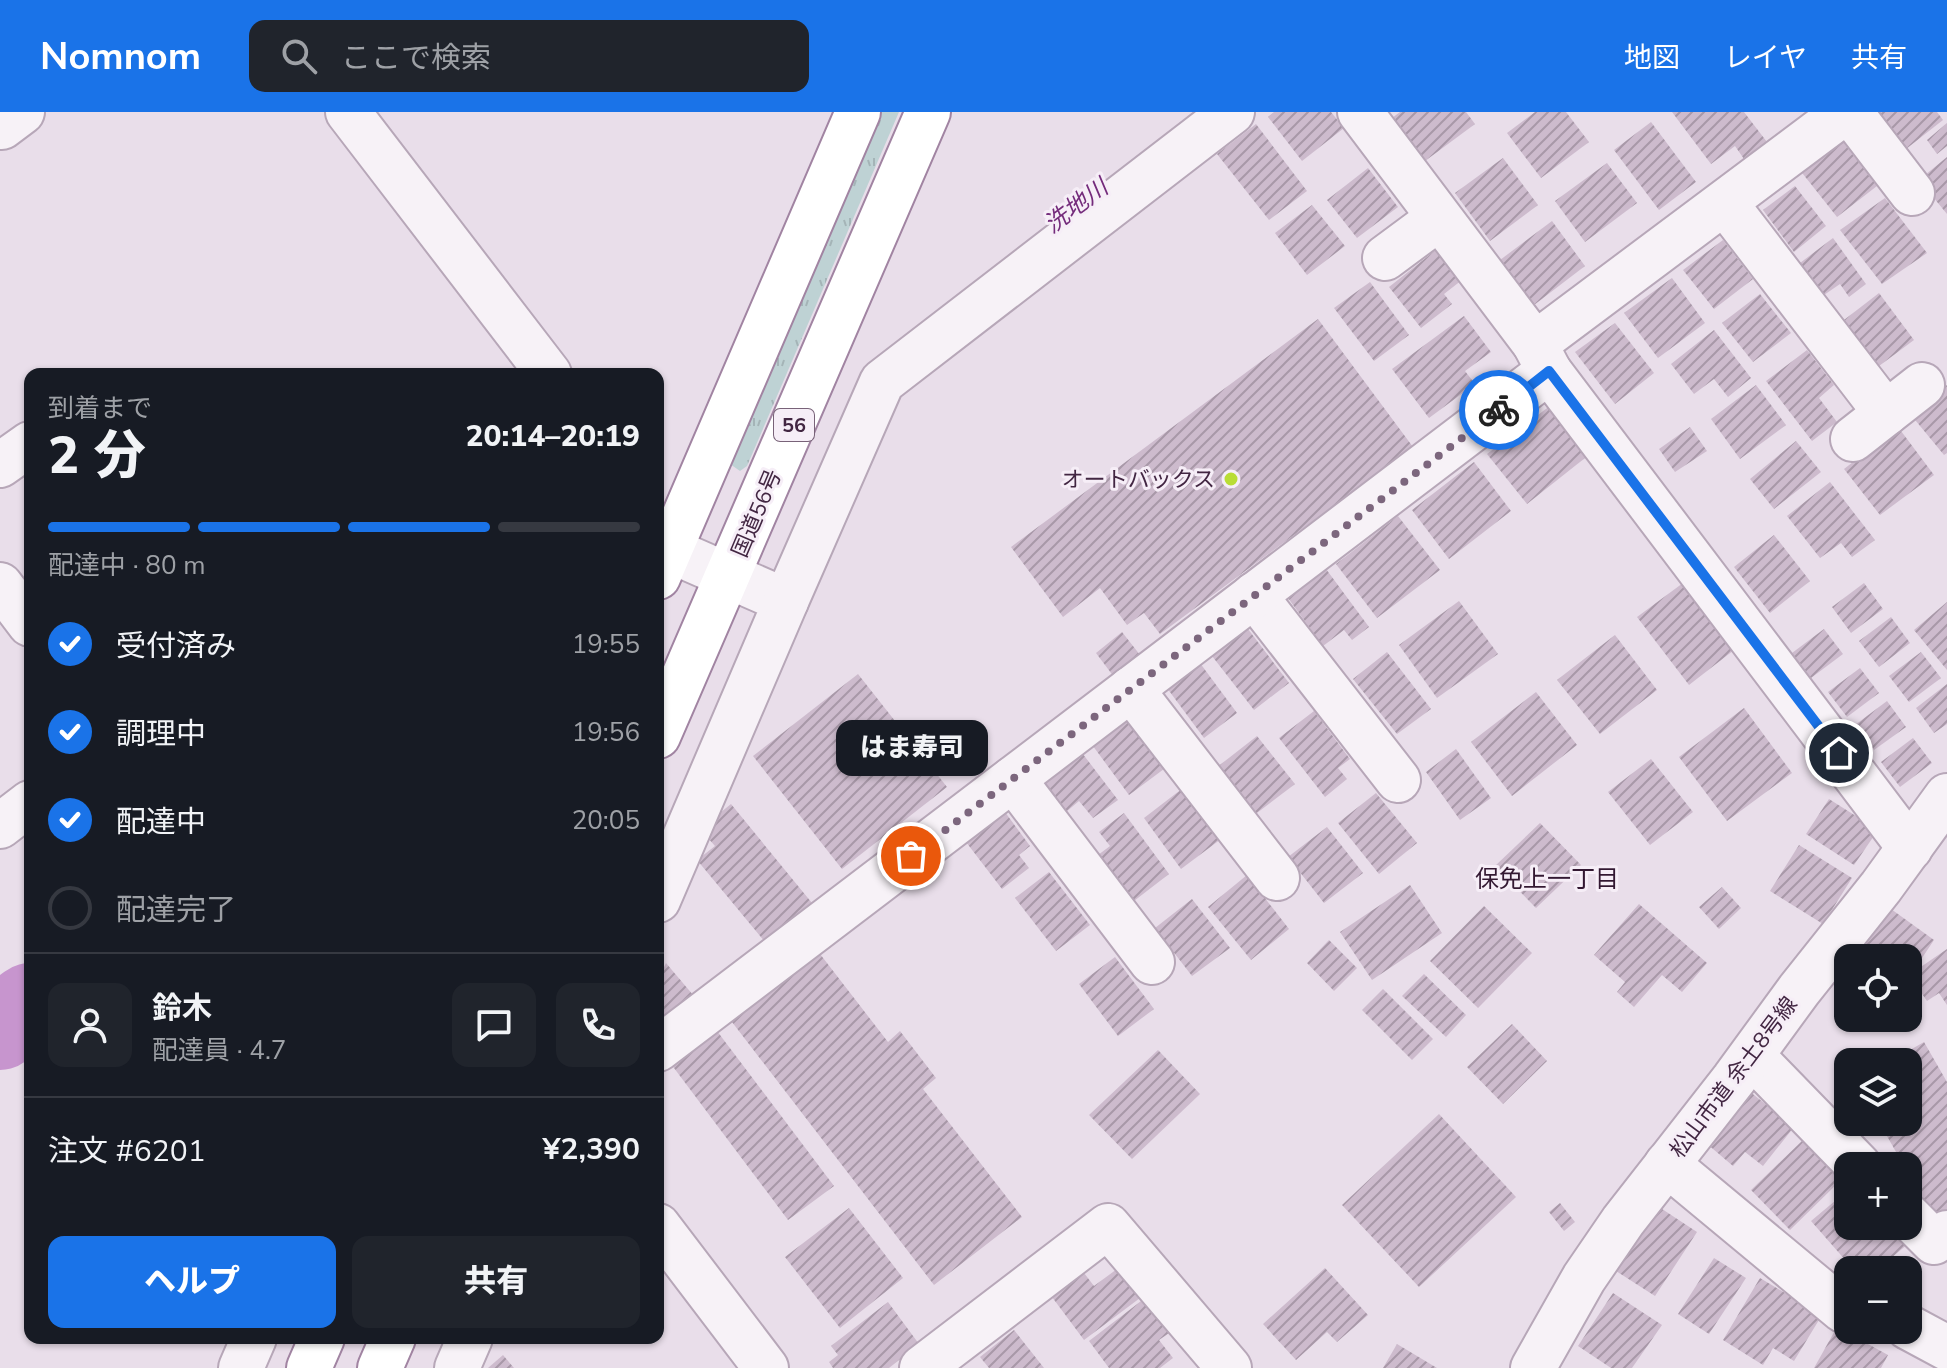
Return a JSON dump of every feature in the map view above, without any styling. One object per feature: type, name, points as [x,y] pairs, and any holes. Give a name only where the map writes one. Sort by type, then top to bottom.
[{"type":"highway","points":[[664,553],[858,112]]},
{"type":"highway","name":"国道56号","points":[[664,722],[928,112]]},
{"type":"highway","points":[[309,1368],[319,1344]]},
{"type":"highway","points":[[380,1368],[390,1344]]},
{"type":"street","points":[[0,124],[2,127],[22,112]]},
{"type":"street","points":[[348,112],[544,368]]},
{"type":"street","points":[[664,886],[882,382],[1232,112]]},
{"type":"street","points":[[1360,112],[1542,358],[1934,822]]},
{"type":"street","points":[[664,1044],[1254,595],[1725,203],[1848,112],[1912,193]]},
{"type":"street","points":[[1725,203],[1869,426],[1922,385]]},
{"type":"street","points":[[1385,258],[1439,218]]},
{"type":"street","points":[[0,465],[24,448]]},
{"type":"street","points":[[664,559],[729,576],[786,601]]},
{"type":"street","points":[[1254,595],[1398,780]]},
{"type":"street","points":[[1131,689],[1277,878]]},
{"type":"street","points":[[1013,779],[1152,962]]},
{"type":"street","points":[[0,826],[24,808]]},
{"type":"street","name":"松山市道 余土8号線","points":[[1533,1368],[1584,1278],[1623,1221],[1752,1056],[1799,990],[1934,822]]},
{"type":"street","points":[[1752,1056],[1845,1152]]},
{"type":"street","points":[[1667,1164],[1834,1303]]},
{"type":"street","points":[[922,1368],[1108,1226],[1229,1368]]},
{"type":"street","points":[[1922,1230],[1934,1242],[1947,1233]]},
{"type":"street","points":[[664,1234],[766,1368]]},
{"type":"street","points":[[1922,1335],[1947,1348]]},
{"type":"street","points":[[241,1368],[251,1344]]},
{"type":"street","points":[[457,1368],[467,1344]]},
{"type":"green space","points":[[882,112],[899,112],[747,466],[740,471],[730,464]]},
{"type":"building","points":[[1274,112],[1331,112],[1344,128],[1302,161],[1268,117]]},
{"type":"building","points":[[1400,112],[1466,112],[1475,124],[1425,161],[1392,118]]},
{"type":"building","points":[[1535,112],[1566,112],[1589,142],[1541,178],[1507,133]]},
{"type":"building","points":[[1672,112],[1744,112],[1767,142],[1744,159],[1735,146],[1711,164]]},
{"type":"building","points":[[1877,112],[1937,112],[1943,120],[1906,149]]},
{"type":"building","points":[[1651,122],[1696,182],[1659,210],[1614,150]]},
{"type":"building","points":[[1947,123],[1947,146],[1937,154],[1927,140]]},
{"type":"building","points":[[1256,124],[1307,191],[1269,220],[1217,154]]},
{"type":"building","points":[[1840,138],[1877,186],[1837,217],[1799,169]]},
{"type":"building","points":[[1947,157],[1947,214],[1919,180]]},
{"type":"building","points":[[1503,158],[1538,205],[1490,241],[1455,193]]},
{"type":"building","points":[[1607,163],[1637,203],[1585,242],[1555,201]]},
{"type":"building","points":[[1368,168],[1398,207],[1357,238],[1327,200]]},
{"type":"building","points":[[1795,186],[1826,226],[1794,252],[1763,210]]},
{"type":"building","points":[[1885,198],[1927,253],[1882,284],[1840,230]]},
{"type":"building","points":[[1312,205],[1345,246],[1307,275],[1275,233]]},
{"type":"building","points":[[1552,221],[1585,266],[1534,305],[1500,260]]},
{"type":"building","points":[[1833,238],[1866,284],[1849,297],[1840,284],[1824,295],[1800,263]]},
{"type":"building","points":[[1723,240],[1753,279],[1714,309],[1683,270]]},
{"type":"building","points":[[1437,249],[1462,280],[1444,294],[1452,304],[1421,328],[1389,287]]},
{"type":"building","points":[[1672,278],[1705,323],[1658,358],[1624,313]]},
{"type":"building","points":[[1370,282],[1409,335],[1374,361],[1334,308]]},
{"type":"building","points":[[1879,293],[1914,340],[1879,366],[1844,320]]},
{"type":"building","points":[[1760,294],[1791,333],[1753,362],[1722,323]]},
{"type":"building","points":[[1464,316],[1491,352],[1465,371],[1475,384],[1429,418],[1392,369]]},
{"type":"building","points":[[1318,319],[1413,447],[1160,634],[1144,613],[1127,625],[1100,588],[1063,617],[1011,547]]},
{"type":"building","points":[[1615,323],[1654,373],[1615,404],[1575,352]]},
{"type":"building","points":[[1714,330],[1751,378],[1728,397],[1714,379],[1694,394],[1671,364]]},
{"type":"building","points":[[1807,350],[1834,385],[1819,398],[1837,422],[1812,441],[1766,381]]},
{"type":"building","points":[[1756,385],[1786,425],[1740,459],[1711,419]]},
{"type":"building","points":[[1947,385],[1947,453],[1944,455],[1911,415]]},
{"type":"building","points":[[1551,405],[1590,454],[1527,504],[1487,454]]},
{"type":"building","points":[[1690,427],[1707,451],[1675,472],[1659,449]]},
{"type":"building","points":[[1898,427],[1934,475],[1880,515],[1844,469]]},
{"type":"building","points":[[1796,441],[1821,472],[1774,509],[1750,479]]},
{"type":"building","points":[[1474,462],[1511,511],[1449,559],[1412,510]]},
{"type":"building","points":[[1830,482],[1875,540],[1852,557],[1841,543],[1820,558],[1787,516]]},
{"type":"building","points":[[1398,516],[1440,570],[1377,618],[1336,564]]},
{"type":"building","points":[[1774,535],[1810,581],[1770,613],[1734,567]]},
{"type":"building","points":[[1326,569],[1369,627],[1352,640],[1344,630],[1323,646],[1288,598]]},
{"type":"building","points":[[1683,583],[1734,650],[1689,685],[1637,617]]},
{"type":"building","points":[[1864,583],[1883,609],[1851,633],[1832,607]]},
{"type":"building","points":[[1459,601],[1498,654],[1437,698],[1399,645]]},
{"type":"building","points":[[1947,602],[1947,670],[1914,630]]},
{"type":"building","points":[[1891,617],[1910,643],[1879,667],[1859,641]]},
{"type":"building","points":[[1248,629],[1289,683],[1254,710],[1212,656]]},
{"type":"building","points":[[1824,629],[1843,654],[1811,678],[1792,653]]},
{"type":"building","points":[[1122,632],[1144,660],[1117,681],[1096,653]]},
{"type":"building","points":[[1615,635],[1657,690],[1600,734],[1557,680]]},
{"type":"building","points":[[1387,652],[1431,709],[1397,734],[1353,679]]},
{"type":"building","points":[[1921,652],[1941,678],[1909,702],[1889,676]]},
{"type":"building","points":[[1197,659],[1237,713],[1204,738],[1164,684]]},
{"type":"building","points":[[1860,668],[1879,693],[1847,717],[1828,692]]},
{"type":"building","points":[[858,674],[947,787],[842,869],[753,756]]},
{"type":"building","points":[[1947,684],[1947,724],[1934,733],[1916,708]]},
{"type":"building","points":[[1536,692],[1577,745],[1512,796],[1471,742]]},
{"type":"building","points":[[1887,701],[1906,727],[1874,750],[1855,725]]},
{"type":"building","points":[[1744,708],[1792,773],[1727,821],[1679,757]]},
{"type":"building","points":[[1314,711],[1350,759],[1338,768],[1347,779],[1325,797],[1279,738]]},
{"type":"building","points":[[1124,716],[1164,769],[1129,795],[1090,742]]},
{"type":"building","points":[[1257,736],[1295,784],[1253,816],[1216,768]]},
{"type":"building","points":[[1913,738],[1932,763],[1900,787],[1881,762]]},
{"type":"building","points":[[1076,745],[1118,800],[1093,818],[1079,801],[1066,812],[1038,775]]},
{"type":"building","points":[[1456,749],[1491,798],[1460,820],[1426,772]]},
{"type":"building","points":[[1651,759],[1693,812],[1650,845],[1608,792]]},
{"type":"building","points":[[1183,788],[1221,839],[1181,869],[1144,818]]},
{"type":"building","points":[[1376,793],[1417,843],[1379,874],[1338,823]]},
{"type":"building","points":[[1829,799],[1878,830],[1854,865],[1806,834]]},
{"type":"building","points":[[731,804],[812,903],[765,942],[697,860],[715,846],[700,829]]},
{"type":"building","points":[[1005,812],[1030,846],[1019,855],[1029,868],[1002,889],[966,842]]},
{"type":"building","points":[[1124,813],[1169,874],[1134,901],[1098,855],[1110,846],[1099,832]]},
{"type":"building","points":[[1540,823],[1581,865],[1536,908],[1495,866]]},
{"type":"building","points":[[1327,827],[1363,873],[1324,903],[1288,857]]},
{"type":"building","points":[[1799,845],[1852,878],[1823,924],[1770,891]]},
{"type":"building","points":[[1049,872],[1090,925],[1056,951],[1015,898]]},
{"type":"building","points":[[1247,875],[1289,929],[1251,960],[1208,907]]},
{"type":"building","points":[[1410,885],[1442,933],[1372,980],[1340,932]]},
{"type":"building","points":[[1722,887],[1741,908],[1719,929],[1699,907]]},
{"type":"building","points":[[1192,899],[1230,948],[1192,976],[1155,928]]},
{"type":"building","points":[[1639,904],[1707,963],[1682,992],[1662,975],[1634,1007],[1617,992],[1625,982],[1594,955]]},
{"type":"building","points":[[1484,906],[1532,953],[1478,1008],[1430,961]]},
{"type":"building","points":[[1891,909],[1934,940],[1922,958],[1922,944],[1865,944]]},
{"type":"building","points":[[1329,940],[1357,968],[1334,991],[1307,963]]},
{"type":"building","points":[[810,941],[888,1042],[900,1031],[936,1078],[923,1089],[1022,1217],[934,1285],[722,1009]]},
{"type":"building","points":[[1947,949],[1947,1005],[1939,993],[1927,1001],[1922,994],[1922,966]]},
{"type":"building","points":[[1115,957],[1154,1009],[1118,1036],[1079,984]]},
{"type":"building","points":[[666,963],[699,1002],[664,1032]]},
{"type":"building","points":[[1424,974],[1466,1015],[1446,1037],[1402,996]]},
{"type":"building","points":[[1383,989],[1433,1039],[1412,1060],[1362,1010]]},
{"type":"building","points":[[1512,1024],[1547,1061],[1503,1104],[1467,1067]]},
{"type":"building","points":[[714,1027],[834,1186],[788,1220],[668,1060]]},
{"type":"building","points":[[1924,1042],[1947,1082],[1947,1209],[1934,1217],[1922,1197],[1922,1152],[1896,1152],[1887,1136],[1922,1136],[1922,1048],[1914,1048]]},
{"type":"building","points":[[1158,1050],[1200,1094],[1132,1159],[1089,1115]]},
{"type":"building","points":[[1749,1091],[1794,1127],[1763,1166],[1745,1152],[1733,1166],[1706,1143]]},
{"type":"building","points":[[1439,1114],[1516,1197],[1419,1287],[1342,1205]]},
{"type":"building","points":[[1803,1140],[1834,1171],[1834,1187],[1790,1230],[1751,1190]]},
{"type":"building","points":[[1834,1202],[1834,1240],[1906,1240],[1909,1243],[1894,1256],[1842,1256],[1811,1221]]},
{"type":"building","points":[[1560,1203],[1575,1222],[1564,1231],[1549,1212]]},
{"type":"building","points":[[1659,1207],[1697,1232],[1655,1296],[1616,1271]]},
{"type":"building","points":[[849,1208],[903,1278],[840,1328],[785,1257]]},
{"type":"building","points":[[1714,1258],[1746,1278],[1709,1334],[1678,1314]]},
{"type":"building","points":[[1325,1268],[1368,1315],[1337,1342],[1327,1332],[1296,1360],[1263,1324]]},
{"type":"building","points":[[1081,1269],[1094,1286],[1117,1269],[1140,1298],[1084,1340],[1049,1293]]},
{"type":"building","points":[[1760,1278],[1822,1315],[1794,1361],[1773,1348],[1763,1365],[1723,1340]]},
{"type":"building","points":[[1613,1293],[1662,1325],[1632,1368],[1611,1368],[1578,1346]]},
{"type":"building","points":[[1149,1295],[1175,1329],[1159,1340],[1173,1358],[1160,1368],[1109,1368],[1089,1341]]},
{"type":"building","points":[[888,1302],[919,1344],[889,1368],[833,1368],[829,1362],[838,1355],[831,1346]]},
{"type":"building","points":[[1014,1330],[1044,1368],[989,1368],[980,1357]]},
{"type":"building","points":[[1834,1332],[1834,1344],[1868,1344],[1888,1355],[1881,1368],[1814,1368]]},
{"type":"building","points":[[1397,1344],[1437,1368],[1383,1368]]},
{"type":"building","points":[[503,1355],[514,1368],[488,1368]]},
{"type":"waterway","name":"洗地川","points":[[0,1028],[24,1010]]},
{"type":"way so far","points":[[911,856],[1499,410]]},
{"type":"place","name":"オートバックス","points":[[1231,479]]},
{"type":"place","name":"はま寿司","points":[[911,856]]},
{"type":"district","name":"保免上一丁目","points":[[1547,879]]},
{"type":"route","points":[[1499,410],[1549,371],[1839,753]]}]
